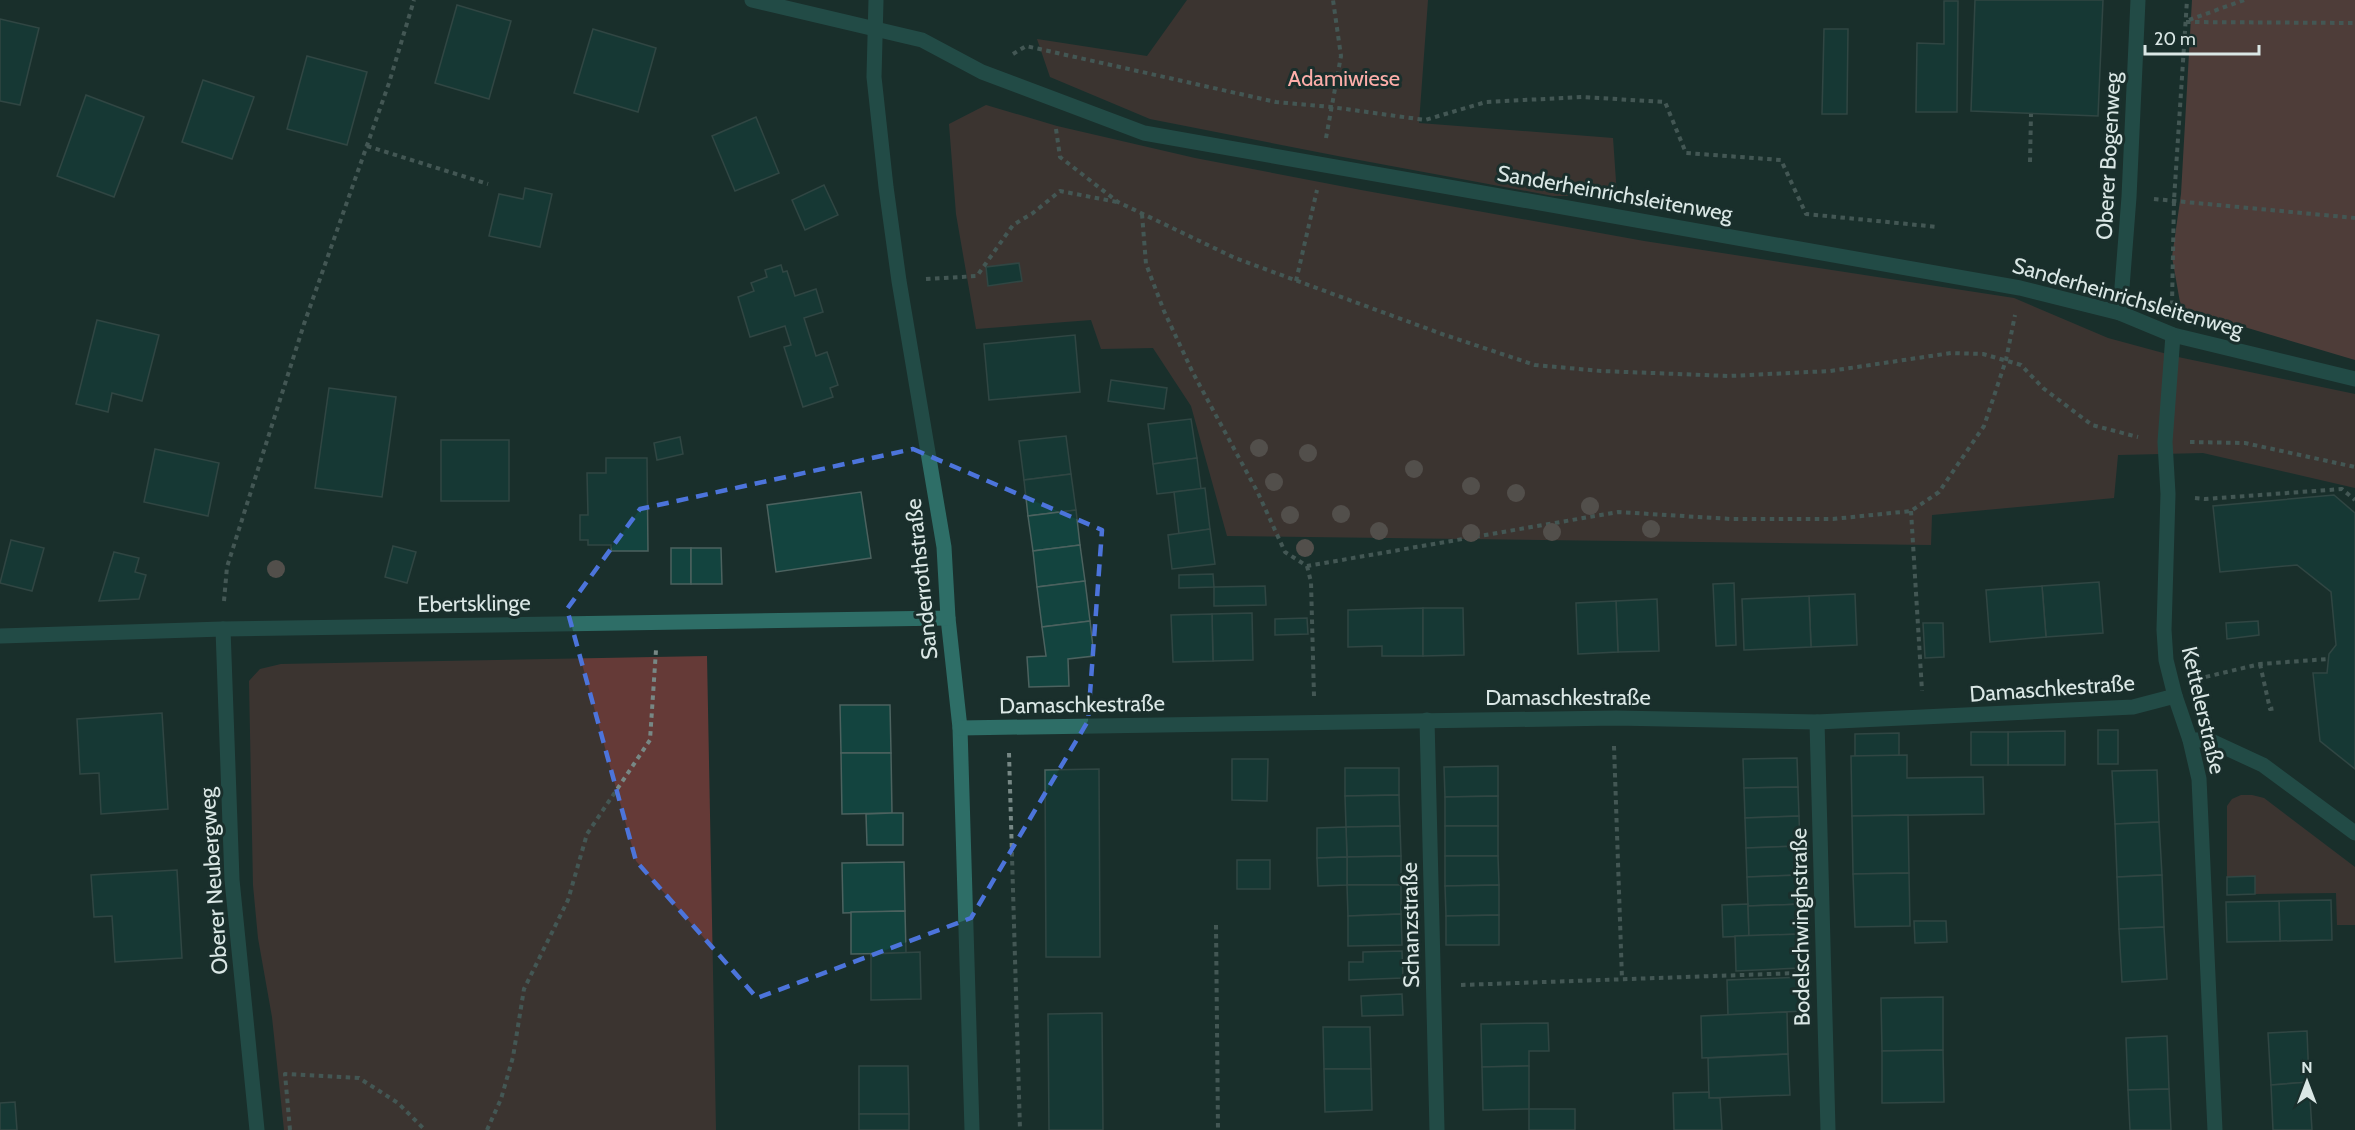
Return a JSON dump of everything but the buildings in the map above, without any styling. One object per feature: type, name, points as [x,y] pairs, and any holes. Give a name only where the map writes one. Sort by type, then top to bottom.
[{"type":"street","name":"Sanderheinrichsleitenweg","points":[[752,0],[875,27],[922,40],[982,72],[1144,133],[2020,288],[2120,313],[2173,335],[2355,379]]},
{"type":"street","name":"Sanderrothstraße","points":[[876,0],[874,77],[886,187],[899,281],[944,547],[948,618],[960,728],[972,1130]]},
{"type":"street","name":"Oberer Bogenweg","points":[[2120,313],[2129,197],[2138,0]]},
{"type":"street","name":"Kettelerstraße","points":[[2173,335],[2165,442],[2168,494],[2164,630],[2166,660],[2199,779],[2215,1130]]},
{"type":"street","name":"Ebertsklinge","points":[[0,636],[224,629],[948,618]]},
{"type":"street","name":"Oberer Neubergweg","points":[[224,629],[232,880],[257,1130]]},
{"type":"street","name":"Damaschkestraße","points":[[960,728],[1616,718],[1817,722],[2133,706],[2174,690]]},
{"type":"street","name":"Schanzstraße","points":[[1427,720],[1437,1130]]},
{"type":"street","name":"Bodelschwinghstraße","points":[[1817,722],[1828,1130]]},
{"type":"street","points":[[2190,740],[2209,740],[2263,765],[2355,833]]},
{"type":"path","points":[[224,629],[223,606],[227,567],[304,324],[389,83],[414,0]]},
{"type":"path","points":[[1296,281],[1323,165],[1341,56],[1333,0]]},
{"type":"path","points":[[2173,335],[2174,200],[2187,0]]},
{"type":"path","points":[[2186,22],[2244,0]]},
{"type":"path","points":[[2186,22],[2355,23]]},
{"type":"path","points":[[982,72],[1026,46],[1276,102],[1425,120],[1486,102],[1582,97],[1665,102],[1686,153],[1781,160],[1806,214],[1938,227]]},
{"type":"path","points":[[1051,97],[1060,157],[1118,202],[1235,258],[1442,334],[1535,365],[1601,371],[1729,376],[1830,371],[1951,353],[1983,354],[2021,365],[2043,388],[2092,425],[2139,438],[2165,442],[2245,442],[2355,467]]},
{"type":"path","points":[[2030,162],[2031,114]]},
{"type":"path","points":[[367,146],[488,184]]},
{"type":"path","points":[[899,281],[977,276],[1012,225],[1033,213],[1060,191],[1118,202]]},
{"type":"path","points":[[2129,197],[2355,218]]},
{"type":"path","points":[[1142,214],[1146,264],[1164,311],[1193,373],[1258,493],[1285,552],[1307,566],[1618,512],[1731,519],[1833,519],[1911,511],[1939,492],[1984,426],[2006,360],[2020,288]]},
{"type":"path","points":[[2168,494],[2205,499],[2342,489],[2355,500]]},
{"type":"path","points":[[1911,511],[1923,718]]},
{"type":"path","points":[[1307,566],[1311,582],[1314,724]]},
{"type":"path","points":[[487,1130],[501,1099],[513,1058],[524,989],[568,900],[587,834],[650,740],[658,622]]},
{"type":"path","points":[[2174,690],[2260,664],[2328,659]]},
{"type":"path","points":[[2260,664],[2270,709],[2277,708]]},
{"type":"path","points":[[1616,718],[1614,746],[1622,979]]},
{"type":"path","points":[[1008,727],[1020,1130]]},
{"type":"path","points":[[1216,925],[1218,1130]]},
{"type":"path","points":[[1434,982],[1454,985],[1824,972]]},
{"type":"path","points":[[290,1130],[285,1074],[359,1078],[398,1103],[425,1130]]},
{"type":"highlighted area","points":[[913,449],[1102,530],[1088,721],[971,918],[757,998],[636,861],[567,609],[640,509]]},
{"type":"green space","name":"Adamiwiese","points":[[1187,0],[1428,0],[1419,123],[1613,138],[1617,196],[1553,196],[1150,119],[1050,77],[1037,39],[1147,56]]},
{"type":"green space","points":[[986,105],[1057,126],[1195,158],[1361,190],[1644,241],[2014,298],[2108,338],[2178,357],[2355,394],[2355,488],[2203,453],[2118,455],[2114,498],[1932,515],[1931,545],[1227,536],[1191,406],[1153,348],[1101,349],[1091,320],[976,329],[956,214],[949,124]]},
{"type":"green space","points":[[707,656],[716,1130],[284,1130],[272,1017],[258,938],[253,885],[249,681],[260,669],[281,664]]},
{"type":"green space","points":[[2241,795],[2264,798],[2355,867],[2355,925],[2337,925],[2336,893],[2255,894],[2254,876],[2227,877],[2227,806],[2232,799]]},
{"type":"shaded area","points":[[2192,0],[2355,0],[2355,360],[2181,308],[2172,257],[2181,194]]}]
